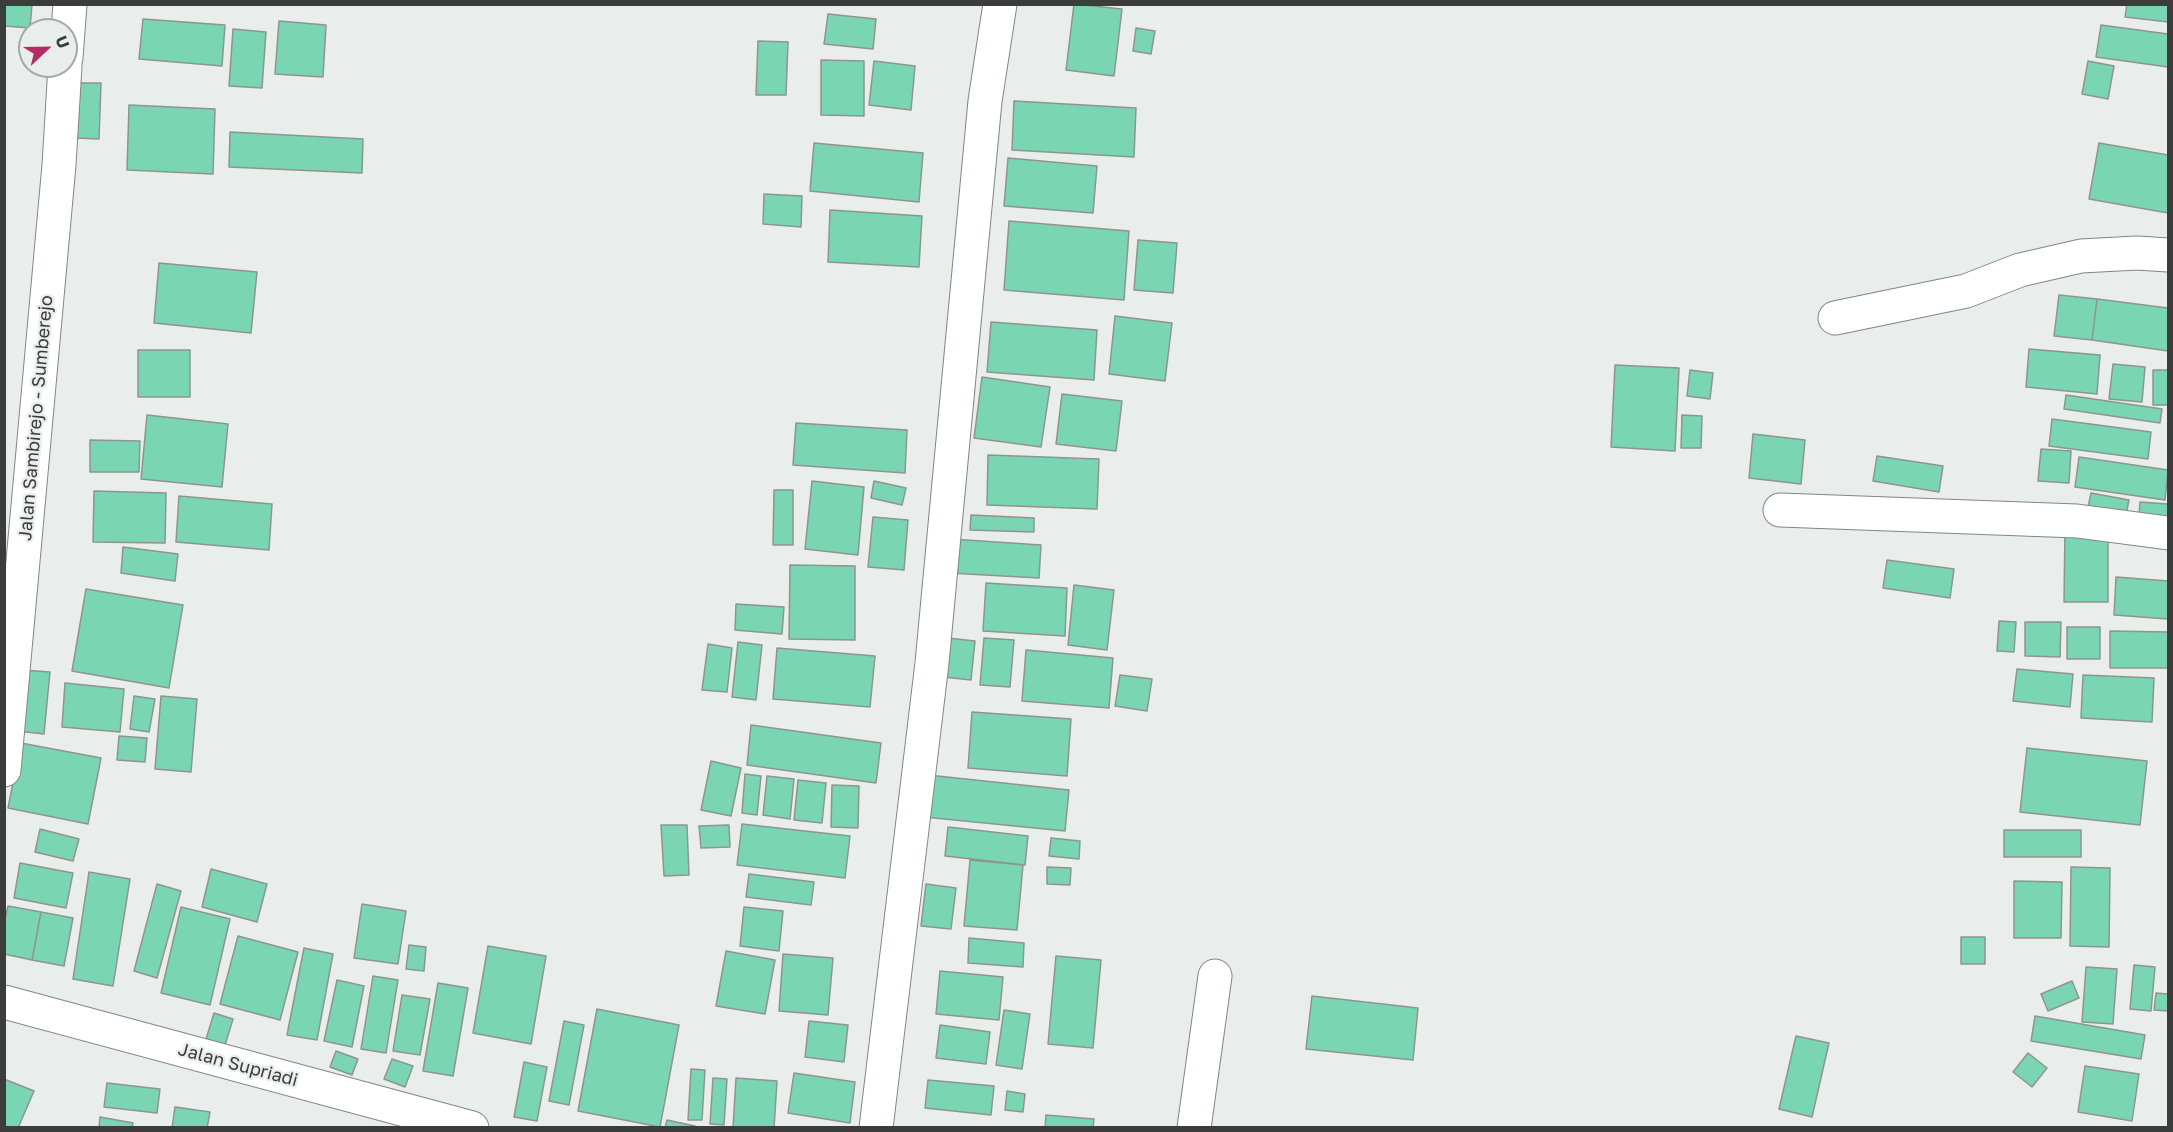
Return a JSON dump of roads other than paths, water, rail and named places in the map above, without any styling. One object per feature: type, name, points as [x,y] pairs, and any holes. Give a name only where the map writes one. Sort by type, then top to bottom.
[{"type":"street","points":[[876,1128],[932,663],[984,113],[1000,4]]},
{"type":"street","name":"Jalan Sambirejo - Sumberejo","points":[[4,770],[59,165],[64,78]]},
{"type":"street","points":[[1834,318],[1966,291],[2020,270],[2081,256],[2137,253],[2169,255]]},
{"type":"street","points":[[1780,510],[2077,521],[2169,533]]},
{"type":"street","points":[[1194,1128],[1215,975]]},
{"type":"street","name":"Jalan Supriadi","points":[[4,1002],[458,1126]]}]
